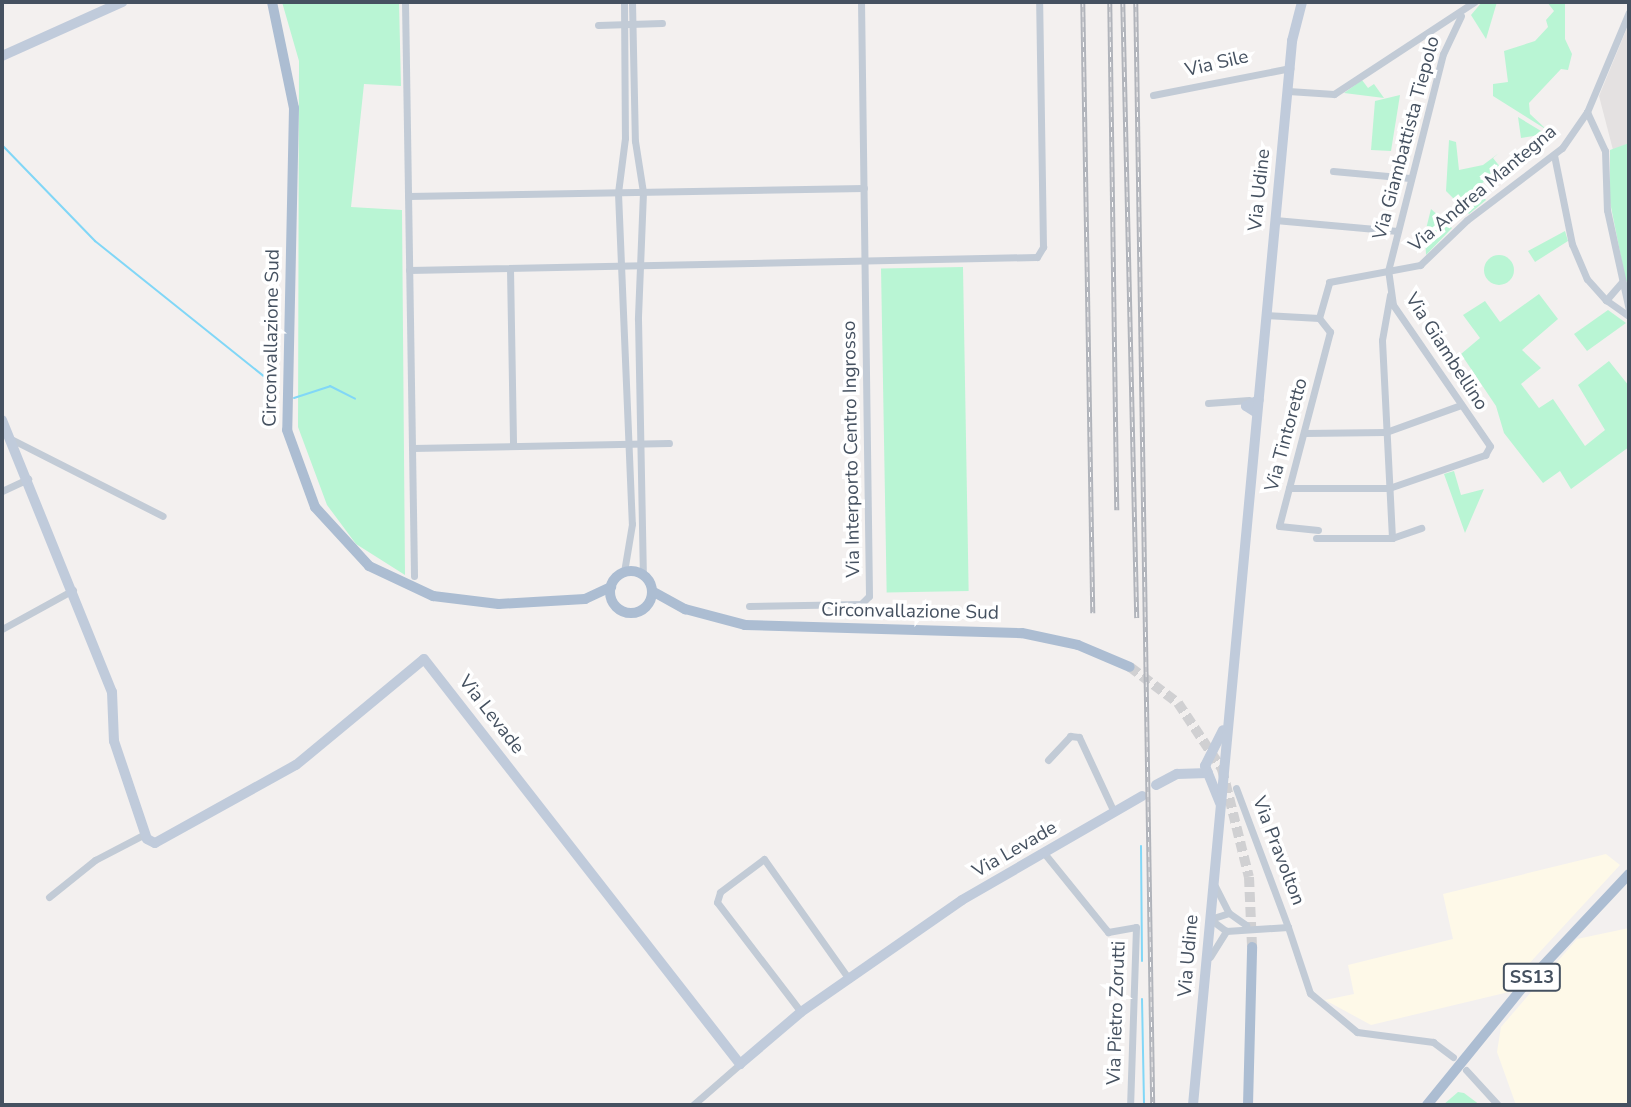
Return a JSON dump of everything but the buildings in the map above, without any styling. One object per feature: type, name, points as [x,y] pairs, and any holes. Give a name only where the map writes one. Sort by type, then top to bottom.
[{"type":"main road","name":"Circonvallazione Sud","points":[[272,2],[294,108],[287,430],[308,495],[349,548],[412,590],[475,603],[585,599],[611,587]]},
{"type":"main road","points":[[613,601],[611,587],[624,572],[643,575],[652,591],[685,609]]},
{"type":"main road","points":[[646,606],[652,591]]},
{"type":"main road","points":[[585,599],[613,601],[626,612],[646,606],[685,609]]},
{"type":"main road","name":"Circonvallazione Sud","points":[[685,609],[757,626],[1022,633],[1078,645],[1130,667]]},
{"type":"main road","name":"SS13","points":[[1428,1105],[1441,1086],[1629,874]]},
{"type":"main road","points":[[1248,1105],[1252,947]]},
{"type":"street","points":[[2,56],[122,2]]},
{"type":"street","points":[[405,2],[414,576]]},
{"type":"street","points":[[624,2],[628,24],[635,141],[643,192],[644,266],[638,318],[643,575]]},
{"type":"street","points":[[624,572],[632,524],[628,318],[620,267],[618,193],[625,138],[628,24],[632,2]]},
{"type":"street","name":"Via Interporto Centro Ingrosso","points":[[749,606],[861,604],[869,596],[861,2]]},
{"type":"street","points":[[409,270],[865,263],[1037,257],[1043,247],[1039,2]]},
{"type":"street","name":"Via Udine","points":[[1193,1105],[1225,774],[1220,754],[1228,717],[1255,431],[1253,406],[1259,383],[1290,68],[1301,2]]},
{"type":"street","points":[[1288,91],[1334,94],[1461,16],[1474,2]]},
{"type":"street","name":"Via Andrea Mantegna","points":[[1319,318],[1329,282],[1420,265],[1553,155],[1587,112],[1629,12]]},
{"type":"street","name":"Via Giambattista Tiepolo","points":[[1388,271],[1443,54],[1461,16]]},
{"type":"street","points":[[598,24],[662,23]]},
{"type":"street","name":"Via Sile","points":[[1153,95],[1290,68]]},
{"type":"street","points":[[1587,112],[1605,151],[1607,209],[1629,310]]},
{"type":"street","points":[[1553,155],[1578,264],[1606,300],[1629,316]]},
{"type":"street","points":[[1333,171],[1410,178]]},
{"type":"street","points":[[408,196],[864,188]]},
{"type":"street","points":[[1275,220],[1398,231]]},
{"type":"street","points":[[510,269],[513,446]]},
{"type":"street","name":"Via Giambellino","points":[[1388,271],[1390,295],[1490,446],[1485,455],[1389,488]]},
{"type":"street","points":[[1606,300],[1621,283]]},
{"type":"street","points":[[1390,295],[1382,318],[1392,538],[1421,528]]},
{"type":"street","points":[[1266,315],[1319,318]]},
{"type":"street","name":"Via Tintoretto","points":[[1319,318],[1331,332],[1289,488],[1281,529],[1392,538]]},
{"type":"street","points":[[1208,403],[1253,406]]},
{"type":"street","points":[[1304,433],[1386,432],[1461,405]]},
{"type":"street","points":[[2,420],[112,692],[114,741],[145,834],[95,860],[49,897]]},
{"type":"street","points":[[11,439],[163,516]]},
{"type":"street","points":[[412,448],[669,443]]},
{"type":"street","points":[[2,491],[28,479]]},
{"type":"street","points":[[1289,488],[1389,488]]},
{"type":"street","points":[[2,629],[73,590]]},
{"type":"street","name":"Via Levade","points":[[145,834],[155,843],[296,765],[424,659],[740,1064]]},
{"type":"street","points":[[1048,760],[1070,736],[1079,737],[1114,812]]},
{"type":"street","points":[[1220,754],[1209,772],[1221,810]]},
{"type":"street","points":[[1156,785],[1175,775],[1209,772],[1225,774]]},
{"type":"street","name":"Via Pravolton","points":[[1237,788],[1289,927],[1306,985],[1326,1009],[1364,1035],[1433,1042],[1453,1056]]},
{"type":"street","name":"Via Levade","points":[[693,1105],[801,1012],[1044,853],[1142,796]]},
{"type":"street","name":"Via Pietro Zorutti","points":[[1044,853],[1108,932],[1136,928],[1130,1105]]},
{"type":"street","points":[[801,1012],[717,902],[720,892],[764,859],[849,979]]},
{"type":"street","points":[[1214,882],[1229,913],[1247,925]]},
{"type":"street","points":[[1210,919],[1229,913]]},
{"type":"street","points":[[1210,919],[1226,930],[1247,925]]},
{"type":"street","name":"Via Pravolton","points":[[1247,925],[1289,927]]},
{"type":"street","points":[[1206,968],[1226,930]]},
{"type":"street","points":[[1466,1070],[1498,1105]]},
{"type":"shaded area","points":[[1629,23],[1629,143],[1613,150],[1599,96]]},
{"type":"shaded area","points":[[1606,854],[1620,865],[1525,968],[1513,991],[1371,1025],[1325,1000],[1354,994],[1348,965],[1453,939],[1443,894]]},
{"type":"shaded area","points":[[1629,928],[1629,1105],[1516,1105],[1497,1052],[1501,1027],[1577,939]]},
{"type":"green space","points":[[282,2],[399,2],[401,86],[364,84],[351,207],[402,210],[405,575],[356,544],[327,505],[298,427],[299,61]]},
{"type":"green space","points":[[1482,2],[1497,2],[1486,39],[1471,15]]},
{"type":"green space","points":[[1547,2],[1565,3],[1565,39],[1572,54],[1568,70],[1561,69],[1529,103],[1530,114],[1547,130],[1493,96],[1493,84],[1508,82],[1504,51],[1535,41],[1548,27],[1546,20],[1554,11]]},
{"type":"green space","points":[[1362,80],[1368,88],[1374,84],[1384,98],[1344,93]]},
{"type":"green space","points":[[1400,95],[1391,151],[1371,150],[1375,101]]},
{"type":"green space","points":[[1518,117],[1546,134],[1521,138]]},
{"type":"green space","points":[[1449,140],[1456,142],[1459,170],[1483,165],[1499,153],[1493,158],[1501,168],[1476,188],[1486,200],[1469,214],[1446,191]]},
{"type":"green space","points":[[1629,143],[1629,279],[1626,282],[1610,202],[1610,150]]},
{"type":"green space","points":[[1431,209],[1452,228],[1426,255],[1425,233]]},
{"type":"green space","points":[[1565,231],[1568,241],[1535,262],[1528,251]]},
{"type":"green space","points":[[1499,255],[1510,259],[1514,270],[1510,281],[1499,285],[1488,281],[1484,270],[1488,259]]},
{"type":"green space","points":[[963,267],[969,591],[887,592],[881,268]]},
{"type":"green space","points":[[1539,294],[1558,319],[1522,350],[1541,368],[1521,384],[1539,408],[1553,399],[1585,446],[1605,430],[1578,385],[1609,361],[1629,386],[1629,447],[1571,489],[1560,471],[1543,483],[1504,433],[1496,406],[1461,354],[1480,338],[1463,315],[1485,301],[1500,322]]},
{"type":"green space","points":[[1608,310],[1626,323],[1587,351],[1574,334]]},
{"type":"green space","points":[[1454,471],[1461,495],[1484,489],[1465,533],[1444,474]]},
{"type":"green space","points":[[1458,1092],[1464,1093],[1480,1105],[1443,1105]]},
{"type":"waterway","points":[[2,145],[95,241],[276,386]]},
{"type":"waterway","points":[[294,398],[330,386],[355,399]]},
{"type":"waterway","points":[[1141,846],[1142,961]]},
{"type":"waterway","points":[[1142,999],[1144,1105]]},
{"type":"tunnel","points":[[1130,667],[1178,703],[1222,769],[1249,877],[1252,947]]},
{"type":"railway","points":[[1083,2],[1093,613]]},
{"type":"railway","points":[[1110,2],[1117,510]]},
{"type":"railway","points":[[1123,2],[1137,618]]},
{"type":"railway","points":[[1136,2],[1153,1105]]}]
